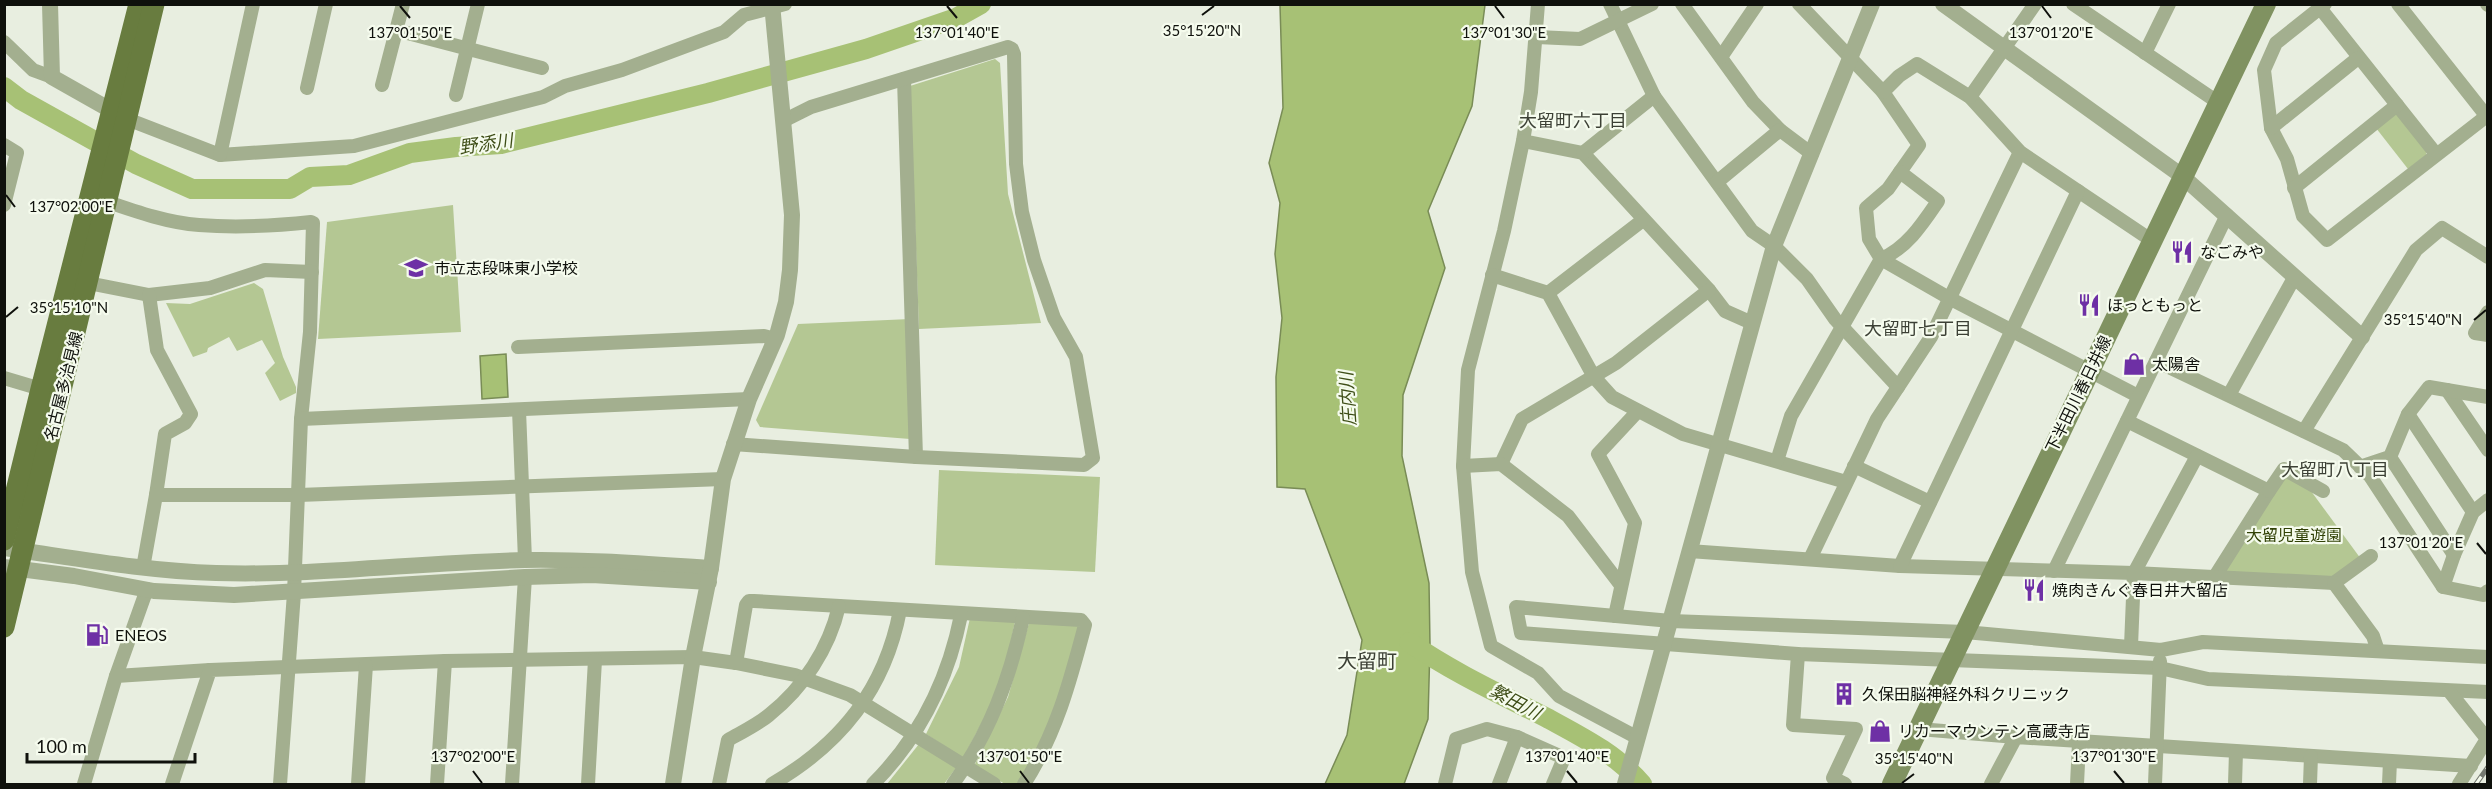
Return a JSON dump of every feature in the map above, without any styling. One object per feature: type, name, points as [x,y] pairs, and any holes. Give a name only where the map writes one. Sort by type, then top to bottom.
[{"type":"main road","name":"名古屋多治見線","points":[[4,627],[13,558],[88,282],[139,4]]},
{"type":"main road","name":"名古屋多治見線","points":[[118,124],[154,4]]},
{"type":"main road","name":"下半田川春日井線","points":[[1892,784],[2266,4]]},
{"type":"main road","name":"名古屋多治見線","points":[[4,540],[41,389],[106,188]]},
{"type":"street","points":[[50,4],[52,77]]},
{"type":"street","points":[[220,155],[253,4]]},
{"type":"street","points":[[307,87],[326,4]]},
{"type":"street","points":[[382,85],[403,4]]},
{"type":"street","points":[[456,95],[478,4]]},
{"type":"street","points":[[1538,4],[1537,36],[1523,141],[1504,231],[1468,370],[1463,466],[1472,572],[1491,646],[1538,673],[1559,696],[1638,739]]},
{"type":"street","points":[[1610,4],[1654,96],[1752,231],[1774,246],[1807,279],[1842,326],[1898,387]]},
{"type":"street","points":[[1537,36],[1580,39],[1652,4]]},
{"type":"street","points":[[1682,4],[1753,102],[1780,130],[1812,154]]},
{"type":"street","points":[[1721,57],[1757,4]]},
{"type":"street","points":[[1799,4],[1883,92],[1918,145],[1888,189],[1866,208],[1869,239],[1881,259],[1949,298],[2138,396]]},
{"type":"street","points":[[1625,784],[1774,246],[1872,4]]},
{"type":"street","points":[[1943,4],[2182,176],[2362,337]]},
{"type":"street","points":[[1970,97],[2035,4]]},
{"type":"street","points":[[2145,53],[2169,4]]},
{"type":"street","points":[[2398,4],[2487,116],[2327,240],[2303,216],[2287,159],[2271,128],[2264,70],[2276,43],[2322,7],[2358,58],[2436,154]]},
{"type":"street","points":[[2082,7],[2219,103]]},
{"type":"street","points":[[4,42],[33,70],[52,77],[118,124],[220,155],[354,146],[455,121],[543,97],[565,86],[622,70],[724,32],[744,15],[776,10],[780,94],[792,215],[786,302],[775,339],[749,399],[723,479],[710,575],[693,657],[673,784]]},
{"type":"street","points":[[396,30],[542,68]]},
{"type":"street","points":[[733,444],[916,457],[1084,465],[1092,458],[1076,357],[1053,318],[1034,260],[1022,212],[1016,164],[1014,54],[1012,49],[1008,48],[811,107],[783,121]]},
{"type":"street","points":[[2271,128],[2358,58]]},
{"type":"street","points":[[1883,92],[1899,76],[1917,64],[1970,97],[2020,152],[2151,240]]},
{"type":"street","points":[[904,79],[916,457]]},
{"type":"street","points":[[1583,153],[1654,96]]},
{"type":"street","points":[[2294,188],[2397,105]]},
{"type":"street","points":[[1717,182],[1780,130]]},
{"type":"street","points":[[1523,141],[1583,153],[1709,290],[1725,311],[1752,323]]},
{"type":"street","points":[[4,145],[17,153],[4,205]]},
{"type":"street","points":[[1810,559],[1877,419],[1931,337],[2020,152]]},
{"type":"street","points":[[1777,461],[1791,416],[1881,259],[1915,233],[1938,201],[1900,172]]},
{"type":"street","points":[[106,188],[142,213],[197,225],[266,227],[311,222],[314,228],[310,332],[301,419],[294,593],[280,784]]},
{"type":"street","points":[[1899,566],[2078,191]]},
{"type":"street","points":[[2054,571],[2227,215]]},
{"type":"street","points":[[1548,293],[1643,220]]},
{"type":"street","points":[[2304,431],[2415,250],[2442,228],[2487,258]]},
{"type":"street","points":[[88,282],[149,295],[210,288],[265,270],[312,273]]},
{"type":"street","points":[[1492,275],[1548,293],[1594,377],[1612,397],[1683,434],[1846,482]]},
{"type":"street","points":[[2229,395],[2294,278]]},
{"type":"street","points":[[1501,464],[1522,418],[1616,363],[1709,290]]},
{"type":"street","points":[[143,568],[165,434],[185,423],[190,414],[157,350],[149,295]]},
{"type":"street","points":[[2487,312],[2475,333],[2487,335]]},
{"type":"street","points":[[518,346],[764,336],[775,339]]},
{"type":"street","points":[[2156,361],[2343,450],[2370,476],[2443,587],[2483,595],[2487,591]]},
{"type":"street","points":[[4,378],[41,389]]},
{"type":"street","points":[[2360,467],[2390,457],[2408,414],[2429,387],[2487,397]]},
{"type":"street","points":[[2447,390],[2487,450]]},
{"type":"street","points":[[301,419],[749,399]]},
{"type":"street","points":[[513,784],[525,569],[519,410]]},
{"type":"street","points":[[1615,616],[1620,584],[1635,523],[1598,454],[1638,411]]},
{"type":"street","points":[[2408,414],[2473,512]]},
{"type":"street","points":[[2127,421],[2269,491]]},
{"type":"street","points":[[2131,646],[2134,573],[2197,456]]},
{"type":"street","points":[[2390,457],[2454,555]]},
{"type":"street","points":[[1463,466],[1501,464],[1568,516],[1620,584]]},
{"type":"street","points":[[1854,466],[1930,502]]},
{"type":"street","points":[[2214,578],[2284,469],[2323,491]]},
{"type":"street","points":[[156,495],[299,495],[723,479]]},
{"type":"street","points":[[2443,587],[2473,512],[2487,500]]},
{"type":"street","points":[[1689,551],[1899,566],[2134,573],[2334,583],[2371,556]]},
{"type":"street","points":[[13,558],[216,573],[525,569]]},
{"type":"street","points":[[13,558],[74,576],[147,589],[234,595],[294,593],[386,585],[617,561],[710,575]]},
{"type":"street","points":[[2334,583],[2373,636],[2378,651]]},
{"type":"street","points":[[84,784],[116,676],[147,589]]},
{"type":"street","points":[[736,663],[746,604],[749,601],[961,615],[1082,620],[1085,625],[1057,723],[1036,766],[1023,784]]},
{"type":"street","points":[[719,784],[728,740],[768,716],[794,693],[828,642],[839,606]]},
{"type":"street","points":[[2487,657],[2203,642],[2162,650],[1965,632],[1671,621],[1516,607],[1521,633],[1798,654],[2160,668],[2208,679],[2487,692]]},
{"type":"street","points":[[772,784],[797,770],[822,751],[844,729],[880,677],[896,635],[900,610]]},
{"type":"street","points":[[873,784],[898,759],[914,736],[940,687],[954,649],[961,615]]},
{"type":"street","points":[[953,784],[966,766],[994,716],[1009,674],[1023,618]]},
{"type":"street","points":[[2155,784],[2162,650]]},
{"type":"street","points":[[1798,654],[1793,724],[1856,729],[1833,778],[1845,784]]},
{"type":"street","points":[[116,676],[288,666],[519,659],[595,660],[693,657],[736,663],[805,678],[850,694],[994,784]]},
{"type":"street","points":[[588,784],[595,660]]},
{"type":"street","points":[[436,784],[445,661]]},
{"type":"street","points":[[358,784],[366,665]]},
{"type":"street","points":[[172,784],[210,670]]},
{"type":"street","points":[[2449,691],[2487,739],[2459,784]]},
{"type":"street","points":[[1445,784],[1456,739],[1487,729],[1517,737],[1564,758],[1553,784]]},
{"type":"street","points":[[1919,729],[2079,742],[2471,766]]},
{"type":"street","points":[[1499,784],[1517,737]]},
{"type":"street","points":[[1991,784],[2016,737]]},
{"type":"street","points":[[2077,784],[2079,742]]},
{"type":"street","points":[[2235,784],[2236,752]]},
{"type":"street","points":[[2310,756],[2310,784]]},
{"type":"street","points":[[2389,784],[2390,761]]},
{"type":"green space","points":[[995,59],[1000,63],[1008,194],[1041,323],[919,329],[910,86]]},
{"type":"green space","points":[[2395,114],[2399,115],[2427,149],[2426,155],[2408,169],[2376,128]]},
{"type":"green space","points":[[453,205],[461,332],[318,339],[327,222]]},
{"type":"green space","points":[[254,283],[263,289],[283,357],[296,387],[296,393],[280,401],[265,373],[275,363],[262,340],[237,351],[229,337],[208,348],[207,352],[193,357],[166,303],[190,304]]},
{"type":"green space","points":[[910,319],[910,439],[760,427],[756,420],[798,324]]},
{"type":"green space","points":[[939,470],[1100,477],[1095,572],[935,565]]},
{"type":"green space","name":"大留児童遊園","points":[[2282,476],[2308,487],[2361,559],[2330,578],[2227,573],[2225,569]]},
{"type":"green space","points":[[970,618],[1015,621],[1006,666],[987,713],[963,758],[926,734],[959,667]]},
{"type":"green space","points":[[1029,623],[1080,625],[1072,668],[1040,751],[1017,784],[1005,784],[974,766],[1008,697]]},
{"type":"green space","points":[[919,744],[956,768],[944,784],[887,784]]},
{"type":"water","name":"庄内川","points":[[1280,5],[1485,5],[1472,106],[1428,211],[1445,268],[1403,395],[1402,456],[1429,583],[1430,645],[1428,719],[1404,784],[1325,784],[1347,735],[1362,640],[1305,489],[1277,487],[1276,377],[1282,318],[1275,254],[1280,203],[1269,163],[1283,108]]},
{"type":"water","points":[[506,354],[508,397],[482,399],[480,356]]},
{"type":"waterway","name":"野添川","points":[[4,87],[21,100],[136,164],[192,189],[290,189],[310,177],[349,175],[410,153],[501,144],[708,93],[866,49],[956,18],[981,4]]},
{"type":"waterway","name":"繁田川","points":[[1409,642],[1460,673],[1587,740],[1610,755],[1642,784]]},
{"type":"railway","points":[[2476,784],[2488,767]]},
{"type":"place","name":"なごみや","points":[[2182,252]]},
{"type":"place","name":"市立志段味東小学校","points":[[416,268]]},
{"type":"place","name":"ほっともっと","points":[[2089,305]]},
{"type":"place","name":"太陽舎","points":[[2134,364]]},
{"type":"place","name":"焼肉きんぐ春日井大留店","points":[[2034,590]]},
{"type":"place","name":"ENEOS","points":[[97,635]]},
{"type":"place","name":"久保田脳神経外科クリニック","points":[[1844,694]]},
{"type":"place","name":"リカーマウンテン高蔵寺店","points":[[1880,731]]},
{"type":"district","name":"大留町六丁目","points":[[1573,121]]},
{"type":"district","name":"大留町七丁目","points":[[1918,329]]},
{"type":"district","name":"大留町八丁目","points":[[2335,470]]},
{"type":"district","name":"大留町","points":[[1367,661]]}]
